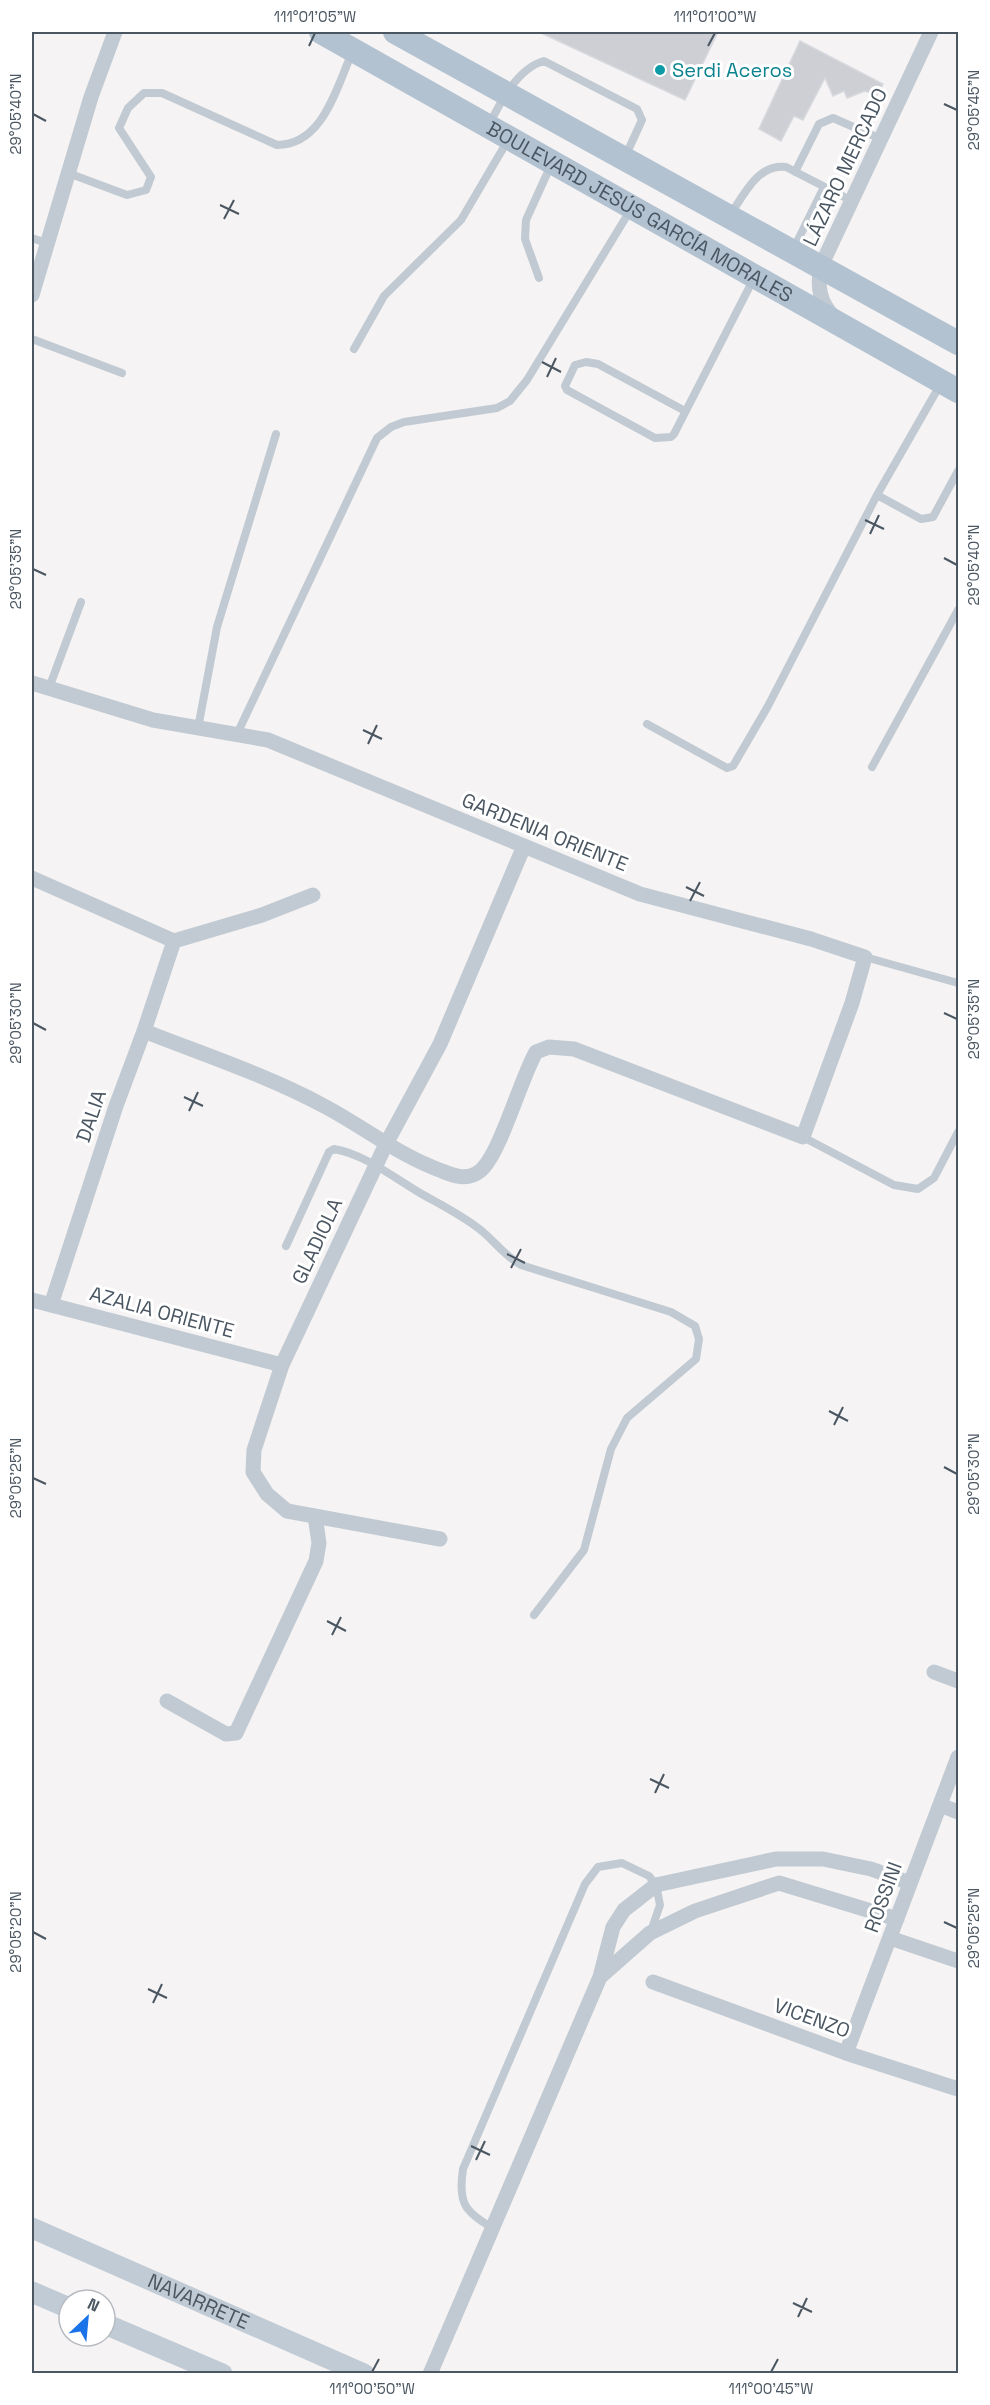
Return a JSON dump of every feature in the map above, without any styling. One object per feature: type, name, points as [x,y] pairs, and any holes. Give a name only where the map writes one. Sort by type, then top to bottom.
[{"type":"main road","name":"BOULEVARD JESÚS GARCÍA MORALES","points":[[321,32],[553,160],[950,386]]},
{"type":"main road","name":"BOULEVARD JESÚS GARCÍA MORALES","points":[[395,32],[958,343]]},
{"type":"main road","name":"NAVARRETE","points":[[32,2228],[364,2373]]},
{"type":"main road","points":[[32,2292],[57,2303]]},
{"type":"main road","points":[[117,2329],[222,2373]]},
{"type":"street","points":[[32,295],[39,241],[68,173],[115,32]]},
{"type":"street","name":"LÁZARO MERCADO","points":[[837,321],[826,310],[820,296],[818,281],[822,266],[932,32]]},
{"type":"street","name":"GARDENIA ORIENTE","points":[[32,682],[153,720],[268,740],[640,894],[811,939],[864,957]]},
{"type":"street","name":"GLADIOLA","points":[[440,1539],[287,1511],[267,1494],[253,1472],[254,1450],[282,1365],[386,1144],[440,1044],[524,846]]},
{"type":"street","points":[[32,878],[174,941],[262,915],[313,895]]},
{"type":"street","name":"DALIA","points":[[51,1305],[116,1106],[174,941]]},
{"type":"street","points":[[144,1031],[325,1107],[386,1144],[440,1171],[462,1178],[479,1172],[491,1159],[525,1071],[536,1052],[549,1047],[574,1049],[803,1137],[852,1003],[864,957]]},
{"type":"street","name":"AZALIA ORIENTE","points":[[32,1300],[282,1365]]},
{"type":"street","points":[[167,1701],[226,1734],[236,1733],[316,1561],[319,1543],[315,1516]]},
{"type":"street","points":[[934,1672],[958,1681]]},
{"type":"street","name":"ROSSINI","points":[[846,2053],[958,1756]]},
{"type":"street","points":[[940,1805],[958,1812]]},
{"type":"street","points":[[430,2373],[600,1977],[613,1927],[624,1910],[656,1885],[776,1859],[823,1859],[871,1869],[910,1883]]},
{"type":"street","points":[[776,1859],[779,1883]]},
{"type":"street","points":[[600,1977],[650,1933],[695,1911],[779,1883],[897,1919]]},
{"type":"street","points":[[890,1938],[958,1961]]},
{"type":"street","name":"VICENZO","points":[[653,1982],[846,2053],[958,2089]]},
{"type":"lane","points":[[68,173],[127,195],[146,190],[151,177],[119,128],[128,108],[144,93],[162,93],[277,146],[293,145],[310,135],[322,118],[354,50]]},
{"type":"lane","points":[[354,349],[384,296],[461,220],[499,130],[506,93],[529,69],[544,61],[637,109],[642,120],[624,159]]},
{"type":"lane","points":[[795,172],[819,124],[825,119],[833,118],[881,139]]},
{"type":"lane","points":[[539,278],[525,239],[526,220],[553,160]]},
{"type":"lane","points":[[729,216],[758,176],[765,170],[776,166],[795,172],[852,201]]},
{"type":"lane","points":[[793,251],[824,187]]},
{"type":"lane","points":[[236,736],[377,438],[391,427],[405,422],[498,408],[510,401],[527,380],[633,207]]},
{"type":"lane","points":[[685,411],[598,364],[586,362],[575,364],[565,386],[567,390],[655,438],[671,437],[685,411],[755,275]]},
{"type":"lane","points":[[32,339],[122,373]]},
{"type":"lane","points":[[647,724],[727,768],[733,766],[768,706],[877,495],[950,386]]},
{"type":"lane","points":[[198,728],[217,627],[276,434]]},
{"type":"lane","points":[[877,495],[921,519],[928,519],[933,517],[958,471]]},
{"type":"lane","points":[[49,688],[81,602]]},
{"type":"lane","points":[[872,767],[958,610]]},
{"type":"lane","points":[[864,957],[958,982]]},
{"type":"lane","points":[[803,1137],[894,1185],[918,1189],[934,1178],[958,1132]]},
{"type":"lane","points":[[286,1246],[328,1152],[334,1149],[342,1150],[376,1166],[465,1220],[483,1232],[505,1256],[520,1265],[671,1312],[695,1326],[699,1339],[696,1359],[627,1418],[610,1449],[584,1550],[534,1616]]},
{"type":"lane","points":[[493,2228],[471,2216],[464,2205],[460,2189],[463,2169],[585,1884],[598,1867],[622,1863],[649,1876],[656,1885],[660,1905],[650,1933]]},
{"type":"building","name":"Serdi Aceros","points":[[539,32],[718,32],[685,100]]},
{"type":"building","points":[[800,41],[883,84],[877,96],[865,91],[847,98],[844,91],[833,96],[825,78],[803,120],[794,116],[781,141],[759,129]]},
{"type":"place","name":"Serdi Aceros","points":[[660,70]]}]
